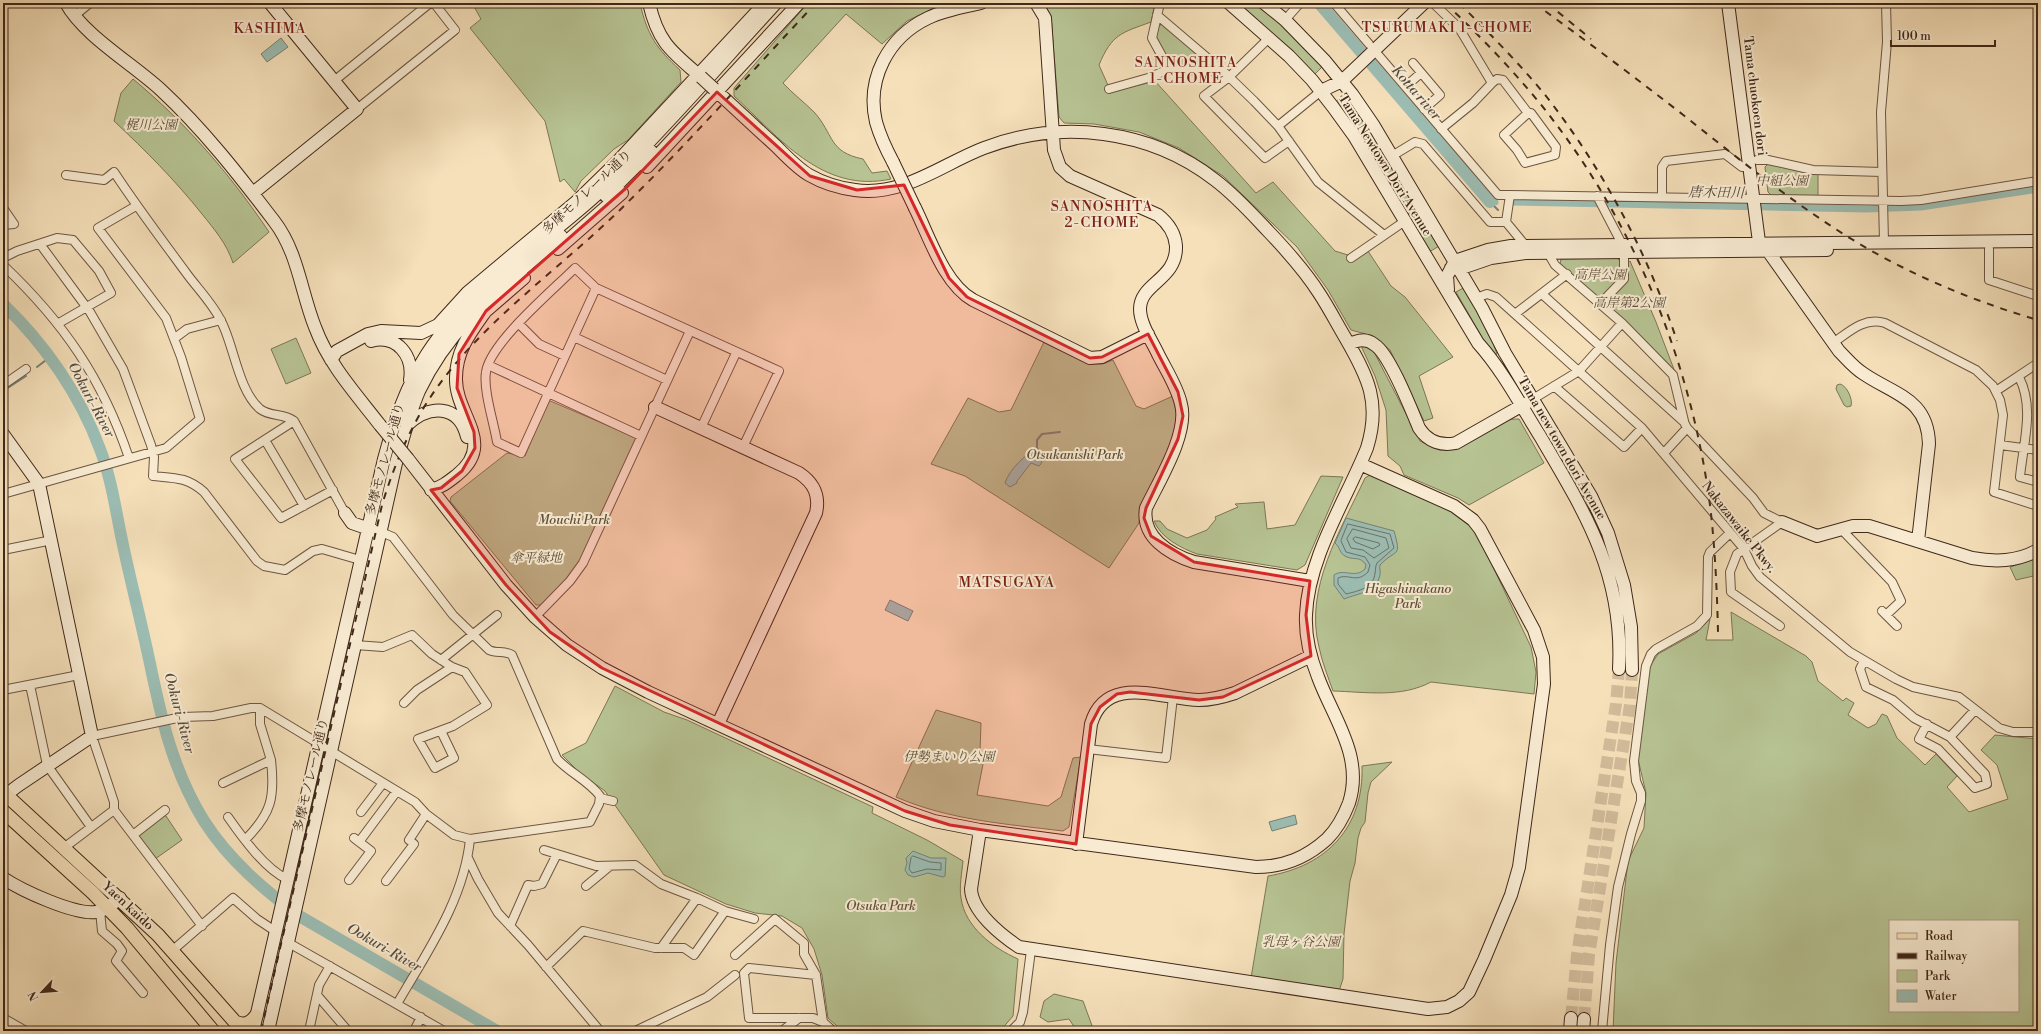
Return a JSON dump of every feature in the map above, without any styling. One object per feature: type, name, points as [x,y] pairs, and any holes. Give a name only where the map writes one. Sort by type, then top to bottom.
[{"type":"main road","name":"Yaen kaido","points":[[4,795],[65,847],[173,950],[239,1026]]},
{"type":"main road","name":"Yaen kaido","points":[[3,811],[157,962],[212,1030]]},
{"type":"main road","points":[[212,1030],[219,1029],[223,1026],[226,1022],[226,1012]]},
{"type":"main road","points":[[239,1026],[250,1022],[256,1016]]},
{"type":"street","points":[[66,3],[74,16],[89,31],[143,75],[180,109],[217,149],[253,193],[275,222],[287,242],[297,268],[315,327],[330,360],[506,585],[535,617],[567,645],[602,668],[718,724],[905,811],[939,822],[980,830],[1076,844],[1256,867],[1288,864],[1308,854],[1319,846],[1329,837],[1342,818],[1350,798],[1353,777],[1348,746],[1322,688],[1311,656],[1307,638],[1306,615],[1310,581],[1317,560],[1360,464],[1372,431],[1373,400],[1363,369],[1318,291],[1300,267],[1248,210],[1214,179],[1175,155],[1138,141],[1094,133],[1053,132],[1024,137],[984,148],[919,179],[896,187],[873,191],[857,190],[826,183],[803,171],[699,76],[662,39],[655,25],[649,3]]},
{"type":"street","points":[[74,16],[90,3]]},
{"type":"street","points":[[270,3],[357,109]]},
{"type":"street","points":[[334,81],[430,3]]},
{"type":"street","points":[[253,193],[455,30],[434,3]]},
{"type":"street","points":[[330,360],[336,351],[368,334],[381,331],[421,333],[432,329],[468,292],[592,186],[636,143],[765,3]]},
{"type":"street","points":[[431,369],[469,326],[625,189],[715,90],[798,3]]},
{"type":"street","points":[[981,3],[938,14],[916,24],[901,36],[884,58],[875,84],[874,110],[881,137],[949,278],[958,289],[973,300],[1090,358],[1102,357],[1148,334]]},
{"type":"street","points":[[1036,3],[1043,12],[1046,25],[1056,160],[1064,171],[1151,210],[1164,220],[1172,230],[1176,253],[1172,266],[1164,277],[1148,290],[1141,302],[1141,316],[1148,334],[1178,392],[1183,416],[1178,439],[1146,508],[1144,518],[1147,529],[1157,542],[1184,559],[1194,562],[1310,581]]},
{"type":"street","points":[[1160,3],[1152,38],[1169,69]]},
{"type":"street","name":"Tama Newtown Dori Avenue","points":[[1229,3],[1270,37],[1321,91],[1354,136],[1429,260]]},
{"type":"street","name":"Tama Newtown Dori Avenue","points":[[1264,3],[1285,20],[1339,78],[1374,126],[1455,266]]},
{"type":"street","points":[[1285,20],[1300,3]]},
{"type":"street","points":[[1334,3],[1370,49],[1406,86],[1498,195],[1600,201],[1662,197],[1759,205],[1883,205],[2038,182]]},
{"type":"street","points":[[1370,49],[1411,3]]},
{"type":"street","name":"Tama chuokoen dori","points":[[1728,3],[1746,104]]},
{"type":"street","name":"Tama chuokoen dori","points":[[1737,3],[1746,104],[1765,245]]},
{"type":"street","points":[[1884,242],[1881,112],[1887,42],[1886,3]]},
{"type":"street","name":"多摩モノレール通り","points":[[276,928],[360,560],[394,423],[409,387],[430,350],[474,298],[557,230],[607,184],[780,4]]},
{"type":"street","name":"多摩モノレール通り","points":[[288,938],[407,425],[417,396],[431,369],[452,337],[480,305],[561,237],[619,184],[780,4]]},
{"type":"street","points":[[1278,126],[1339,78],[1370,49],[1430,4],[1459,28],[1492,83]]},
{"type":"street","points":[[1157,15],[1227,75],[1278,126],[1318,182],[1384,235]]},
{"type":"street","points":[[1270,37],[1204,96],[1265,158],[1289,141]]},
{"type":"street","points":[[1413,64],[1440,95],[1424,109]]},
{"type":"street","points":[[1109,88],[1148,78],[1169,69],[1227,75]]},
{"type":"street","points":[[1406,86],[1421,73]]},
{"type":"street","points":[[1441,129],[1497,79],[1503,80],[1528,113],[1531,113],[1556,147],[1555,155],[1525,163],[1517,150],[1504,135],[1528,113]]},
{"type":"street","points":[[1392,156],[1415,142],[1423,144],[1490,222],[1506,222]]},
{"type":"street","points":[[1662,197],[1662,167],[1666,161],[1725,154],[1742,167],[1768,160],[1813,170],[1882,172]]},
{"type":"street","points":[[4,795],[92,736],[179,717],[213,716],[251,708],[260,708],[415,802],[426,814],[454,835],[470,839],[590,822],[599,804],[600,798],[595,789],[565,768],[557,759],[512,655],[506,651],[494,652],[473,635],[453,615],[393,537],[352,523],[344,513],[294,421],[289,416],[266,412],[260,409],[252,398],[237,370],[221,320],[136,206],[114,172],[104,180],[66,175]]},
{"type":"street","points":[[1510,195],[1506,222],[1525,245]]},
{"type":"street","points":[[1600,201],[1623,248],[1624,279],[1600,304]]},
{"type":"street","points":[[3,494],[166,448],[200,419],[175,338],[166,318],[98,228],[136,206]]},
{"type":"street","points":[[3,208],[14,224],[3,225]]},
{"type":"street","points":[[1351,258],[1405,221]]},
{"type":"street","points":[[3,258],[57,238],[73,240],[99,271],[111,293],[59,323]]},
{"type":"street","points":[[1429,260],[1455,266],[1500,256],[1623,248],[1884,242],[2038,241]]},
{"type":"street","points":[[40,244],[86,307],[123,369],[152,453],[154,476],[180,479],[196,485],[204,492],[251,555],[264,566],[285,570],[314,551],[322,549],[360,560]]},
{"type":"street","points":[[1448,291],[1447,280],[1455,266],[1488,250],[1525,245],[1623,248]]},
{"type":"street","points":[[1765,245],[2038,249]]},
{"type":"street","points":[[1765,245],[1833,343],[1856,368],[1913,403],[1925,421],[1929,444],[1918,542]]},
{"type":"street","points":[[1989,249],[1989,280],[2038,296]]},
{"type":"street","points":[[1548,253],[1555,265],[1622,323],[1673,375],[1685,425]]},
{"type":"street","name":"Tama new town dori Avenue","points":[[1429,260],[1478,343],[1495,362],[1568,482],[1593,530],[1605,561],[1612,587],[1618,629],[1618,669]]},
{"type":"street","points":[[3,265],[59,323],[96,381],[118,426],[126,459]]},
{"type":"street","name":"Tama new town dori Avenue","points":[[1455,266],[1476,298],[1505,353],[1579,475],[1603,520],[1618,558],[1624,585],[1631,627],[1632,670]]},
{"type":"street","points":[[596,288],[521,452],[497,442],[485,380],[488,365],[500,342],[575,268],[596,288],[736,353],[779,370],[743,447]]},
{"type":"street","points":[[474,298],[493,270]]},
{"type":"street","points":[[1515,314],[1567,274]]},
{"type":"street","points":[[1542,294],[1601,346],[1685,425],[1753,498],[1764,513],[1817,536],[1862,525],[1972,558],[1985,560],[2010,560],[2038,550]]},
{"type":"street","name":"Nakazawaike Pkwy.","points":[[1476,298],[1492,295],[1642,428],[1664,452],[1744,550],[1760,578],[1850,652],[1913,687],[1960,697],[1994,725],[2006,730],[2038,732]]},
{"type":"street","points":[[431,490],[441,488],[462,471],[473,455],[475,448],[474,432],[460,400],[456,376],[459,354],[464,342],[486,311]]},
{"type":"street","points":[[175,338],[187,329],[221,320]]},
{"type":"street","points":[[1833,343],[1862,323],[1876,320],[1885,323],[1976,370],[1990,381],[2000,400],[2003,415],[1994,492],[2038,506]]},
{"type":"street","points":[[1349,344],[1357,340],[1365,340],[1381,350],[1419,428],[1426,436],[1437,443],[1449,444],[1456,443],[1579,371],[1622,323]]},
{"type":"street","points":[[519,324],[539,344],[565,356]]},
{"type":"street","points":[[535,617],[570,582],[583,563],[690,331]]},
{"type":"street","points":[[574,337],[667,380]]},
{"type":"street","points":[[330,360],[341,358],[370,341],[383,339],[391,341],[402,348],[408,358],[411,373],[409,387]]},
{"type":"street","points":[[701,428],[736,353]]},
{"type":"street","points":[[1996,391],[2038,364]]},
{"type":"street","points":[[488,365],[642,436]]},
{"type":"street","points":[[3,385],[26,369]]},
{"type":"street","points":[[2019,376],[2024,387],[2028,412],[2020,477],[2038,482]]},
{"type":"street","points":[[1554,386],[1624,447],[1642,428]]},
{"type":"street","points":[[655,406],[808,479],[814,487],[818,504],[816,513],[718,724]]},
{"type":"street","points":[[407,425],[420,414],[427,411],[440,410],[452,414],[457,418],[466,435],[467,447],[462,458],[436,482],[431,490]]},
{"type":"street","points":[[294,421],[235,459],[282,518],[332,490]]},
{"type":"street","points":[[1664,452],[1685,425]]},
{"type":"street","points":[[3,434],[39,484],[92,736],[114,802],[114,810],[202,926]]},
{"type":"street","points":[[264,440],[304,506]]},
{"type":"street","points":[[2000,445],[2038,450]]},
{"type":"street","points":[[980,830],[971,889],[972,898],[975,905],[1012,942],[1019,947],[1428,1009],[1447,1008],[1459,1001],[1468,992],[1484,960],[1511,895],[1519,868],[1544,684],[1543,657],[1534,630],[1480,529],[1473,520],[1454,506],[1360,464]]},
{"type":"street","points":[[1568,482],[1575,483],[1579,478],[1579,475]]},
{"type":"street","points":[[1780,626],[1731,592],[1730,572],[1737,554],[1782,522]]},
{"type":"street","points":[[1842,530],[1892,582],[1901,601],[1884,613],[1897,626]]},
{"type":"street","points":[[1602,1031],[1610,945],[1618,887],[1631,834],[1638,817],[1641,801],[1641,794],[1636,781],[1634,761],[1646,666],[1651,654],[1697,626],[1707,615],[1708,557],[1710,552],[1730,534]]},
{"type":"street","points":[[3,550],[52,540]]},
{"type":"street","points":[[441,660],[497,614]]},
{"type":"street","points":[[355,645],[383,647],[412,635],[432,654],[452,667],[465,672],[487,705],[460,723],[418,740],[435,768],[454,758],[441,731]]},
{"type":"street","points":[[1076,844],[1093,718],[1100,707],[1110,698],[1130,692],[1199,700],[1223,697],[1235,693],[1311,656]]},
{"type":"street","points":[[1864,661],[1860,669],[1866,687],[1893,700],[1914,718],[1926,724],[1950,738],[1985,774],[1987,784],[1975,788],[1938,749],[1919,739],[1926,724]]},
{"type":"street","points":[[404,703],[417,690],[452,667]]},
{"type":"street","points":[[3,690],[79,675]]},
{"type":"street","points":[[30,685],[47,766],[91,827]]},
{"type":"street","points":[[1088,749],[1166,758],[1173,697]]},
{"type":"street","points":[[246,840],[262,822],[274,790],[271,760],[260,724],[260,708]]},
{"type":"street","points":[[1950,738],[1975,710]]},
{"type":"street","points":[[223,783],[271,760]]},
{"type":"street","points":[[361,812],[383,783]]},
{"type":"street","points":[[349,880],[371,851],[356,840],[397,791]]},
{"type":"street","points":[[600,798],[613,801]]},
{"type":"street","points":[[65,847],[114,810]]},
{"type":"street","points":[[133,835],[166,810]]},
{"type":"street","points":[[386,881],[414,844],[409,840],[426,814]]},
{"type":"street","points":[[228,818],[246,840],[279,875],[287,880]]},
{"type":"street","points":[[397,1004],[446,921],[468,858],[470,839]]},
{"type":"street","points":[[544,850],[596,866],[635,865],[661,884],[725,911],[754,919]]},
{"type":"street","points":[[510,926],[528,885],[534,886],[542,884],[557,854]]},
{"type":"street","points":[[468,858],[493,906],[600,1031]]},
{"type":"street","points":[[586,886],[610,866]]},
{"type":"street","points":[[3,878],[25,891],[48,901],[86,912],[104,909],[120,898]]},
{"type":"street","points":[[173,950],[233,898],[257,919],[276,928],[253,1031]]},
{"type":"street","points":[[661,948],[697,898]]},
{"type":"street","points":[[104,909],[102,931],[118,944],[122,951],[116,961],[143,993]]},
{"type":"street","points":[[546,967],[583,931],[661,948],[684,948],[694,955],[725,911]]},
{"type":"street","points":[[736,955],[775,919],[804,943],[804,954],[816,975],[823,1022]]},
{"type":"street","points":[[268,1031],[288,938],[330,966],[444,1031]]},
{"type":"street","points":[[1011,1031],[1020,1022],[1031,950]]},
{"type":"street","points":[[309,1031],[319,985],[330,966]]},
{"type":"street","points":[[816,975],[749,968],[744,973],[749,1018],[813,1018],[823,1022],[833,1031]]},
{"type":"street","points":[[635,1031],[707,997],[735,975]]},
{"type":"street","points":[[317,995],[348,1031]]},
{"type":"street","points":[[414,1031],[421,1017]]},
{"type":"street","points":[[3,1018],[26,1031]]},
{"type":"street","points":[[782,1031],[799,1018]]},
{"type":"street","points":[[1570,1031],[1571,1018]]},
{"type":"highlighted area","points":[[717,92],[810,176],[857,190],[904,185],[949,278],[967,297],[1090,358],[1102,357],[1148,334],[1178,392],[1183,416],[1178,439],[1146,508],[1144,518],[1151,536],[1194,562],[1310,581],[1306,615],[1311,656],[1223,697],[1199,700],[1130,692],[1117,694],[1100,707],[1091,724],[1076,844],[950,825],[905,811],[602,668],[550,632],[506,585],[431,490],[441,488],[462,471],[475,448],[474,432],[457,388],[459,354],[486,311],[625,189]]},
{"type":"green space","points":[[472,3],[546,3],[562,6],[581,3],[640,3],[646,24],[654,41],[680,70],[681,82],[628,140],[614,149],[581,181],[575,192],[564,179],[560,182],[545,121],[470,28],[481,19]]},
{"type":"green space","points":[[808,3],[944,3],[907,21],[882,44],[846,14],[783,83],[814,112],[837,147],[843,152],[863,159],[872,173],[887,171],[891,179],[866,181],[844,178],[823,170],[785,144],[734,96],[734,88]]},
{"type":"green space","points":[[1044,3],[1155,3],[1151,22],[1125,32],[1119,36],[1108,47],[1099,65],[1111,92],[1155,81],[1256,193],[1273,182],[1335,251],[1348,255],[1366,248],[1391,286],[1405,297],[1453,357],[1419,376],[1433,418],[1424,421],[1390,350],[1373,336],[1351,330],[1328,290],[1297,247],[1223,176],[1179,148],[1139,132],[1094,124],[1064,123],[1059,117],[1051,16]]},
{"type":"green space","points":[[1235,3],[1258,3],[1282,24],[1323,66],[1313,76]]},
{"type":"green space","points":[[1163,24],[1210,65],[1208,69],[1173,66],[1169,62],[1155,34],[1158,26]]},
{"type":"green space","name":"梶川公園","points":[[133,79],[171,113],[206,150],[239,190],[269,232],[233,263],[220,237],[181,189],[114,121],[121,93]]},
{"type":"green space","points":[[1345,93],[1369,126],[1441,245],[1429,252],[1372,158],[1359,132],[1337,100]]},
{"type":"green space","name":"中組公園","points":[[1768,164],[1818,173],[1818,197],[1772,196],[1768,192],[1765,167]]},
{"type":"green space","name":"高岸公園","points":[[1617,258],[1622,263],[1621,277],[1603,297],[1598,297],[1560,264],[1561,259]]},
{"type":"green space","name":"高岸第2公園","points":[[1630,261],[1675,372],[1609,307],[1608,302],[1628,280],[1627,263]]},
{"type":"green space","points":[[1465,287],[1486,324],[1497,354],[1495,355],[1486,344],[1456,292]]},
{"type":"green space","points":[[296,338],[311,373],[286,384],[271,349]]},
{"type":"green space","name":"Otsukanishi Park","points":[[1044,342],[1088,364],[1103,364],[1113,360],[1136,406],[1144,409],[1173,396],[1177,416],[1174,436],[1141,511],[1139,523],[1109,568],[965,476],[931,464],[968,398],[999,412],[1011,410]]},
{"type":"green space","points":[[1363,345],[1372,348],[1420,441],[1436,447],[1450,448],[1461,445],[1493,426],[1505,421],[1519,419],[1544,463],[1469,505],[1458,498],[1404,475],[1400,466],[1388,456],[1386,410],[1375,376],[1362,348]]},
{"type":"green space","points":[[1840,384],[1845,387],[1849,393],[1851,406],[1847,407],[1844,405],[1836,389],[1837,385]]},
{"type":"green space","name":"傘平緑地","points":[[548,400],[637,438],[577,568],[567,580],[541,605],[536,605],[450,501],[451,497],[507,453],[525,456]]},
{"type":"green space","name":"Higashinakano Park","points":[[1370,475],[1451,511],[1476,531],[1531,647],[1536,672],[1534,694],[1431,682],[1420,687],[1396,692],[1371,693],[1333,691],[1323,664],[1319,647],[1316,625],[1316,603],[1327,560],[1365,478]]},
{"type":"green space","points":[[1321,476],[1343,477],[1305,565],[1297,570],[1197,554],[1172,542],[1161,532],[1154,521],[1160,521],[1167,529],[1187,538],[1207,530],[1216,519],[1215,517],[1238,507],[1235,504],[1264,502],[1267,529],[1295,525]]},
{"type":"green space","points":[[2038,558],[2038,575],[2016,580],[2010,567]]},
{"type":"green space","points":[[1731,612],[1806,656],[1812,662],[1818,681],[1843,701],[1846,698],[1854,703],[1848,715],[1868,728],[1876,724],[1882,714],[1887,716],[1897,738],[1925,765],[1936,754],[1957,776],[1947,787],[1969,812],[2008,799],[1997,765],[1981,750],[1995,735],[2038,739],[2038,1031],[1613,1031],[1616,963],[1628,861],[1644,828],[1646,793],[1638,759],[1648,669],[1658,654],[1696,633],[1710,619],[1706,640],[1733,640]]},
{"type":"green space","name":"Otsuka Park","points":[[615,686],[664,712],[687,720],[873,807],[872,813],[927,840],[963,861],[960,894],[968,918],[974,927],[990,943],[1018,959],[1013,1016],[1000,1031],[843,1031],[828,1018],[822,975],[814,949],[802,928],[782,916],[755,913],[726,904],[664,875],[605,791],[580,773],[562,755],[586,743]]},
{"type":"green space","name":"伊勢まいり公園","points":[[936,710],[981,723],[980,752],[984,759],[977,795],[1048,806],[1061,797],[1073,758],[1081,757],[1069,827],[1063,831],[978,820],[936,811],[896,797]]},
{"type":"green space","name":"乳母ヶ谷公園","points":[[1392,762],[1371,782],[1368,793],[1365,822],[1361,828],[1358,838],[1355,863],[1350,881],[1344,934],[1343,979],[1339,991],[1251,978],[1268,876],[1289,871],[1308,863],[1324,853],[1338,840],[1349,825],[1356,808],[1361,788],[1362,766]]},
{"type":"green space","points":[[163,815],[166,816],[182,840],[155,859],[139,838],[139,833]]},
{"type":"green space","points":[[1054,994],[1083,1001],[1094,1031],[1077,1031],[1069,1019],[1048,1022],[1040,1017],[1044,1001]]},
{"type":"water","points":[[281,38],[288,47],[267,62],[261,54]]},
{"type":"water","points":[[1037,447],[1043,456],[1041,464],[1039,466],[1031,463],[1017,483],[1010,487],[1005,483],[1010,472],[1023,458]]},
{"type":"water","points":[[1346,518],[1394,531],[1397,550],[1380,565],[1380,575],[1375,586],[1366,592],[1344,599],[1334,585],[1334,575],[1338,573],[1361,572],[1365,569],[1366,565],[1359,559],[1343,555],[1335,543]]},
{"type":"water","points":[[890,600],[913,611],[908,621],[885,610]]},
{"type":"water","points":[[1295,815],[1297,824],[1272,831],[1269,822]]},
{"type":"water","points":[[913,851],[931,858],[946,858],[945,876],[943,877],[928,873],[914,877],[908,875],[905,870],[907,863],[906,858]]},
{"type":"waterway","name":"Kotta river","points":[[1319,3],[1490,202]]},
{"type":"waterway","name":"唐木田川","points":[[1512,202],[1866,209],[1921,207],[2038,189]]},
{"type":"waterway","points":[[1490,202],[1498,210]]},
{"type":"waterway","name":"Kotta river","points":[[1490,202],[1495,202]]},
{"type":"waterway","name":"Ookuri-River","points":[[3,304],[33,336],[60,371],[82,409],[100,449],[111,485],[126,559],[163,722],[184,782],[204,821],[224,849],[248,874],[301,917],[497,1031]]},
{"type":"waterway","points":[[37,367],[50,357]]},
{"type":"waterway","points":[[3,391],[26,376]]},
{"type":"waterway","points":[[1037,447],[1037,440],[1042,434],[1060,432]]},
{"type":"tunnel","points":[[1571,1018],[1577,955],[1616,704],[1619,669]]},
{"type":"tunnel","points":[[1584,1019],[1589,955],[1630,705],[1632,670]]},
{"type":"railway","points":[[261,1031],[382,505],[390,480],[416,420],[443,380],[466,352],[518,301],[626,204],[699,130],[816,3]]},
{"type":"railway","points":[[1445,3],[1516,75],[1538,101],[1571,145],[1601,192],[1628,240],[1652,291],[1672,343],[1688,396],[1701,450],[1712,521],[1716,568],[1718,632]]},
{"type":"railway","points":[[1459,3],[1504,48],[1536,84],[1567,124],[1586,153],[1605,183],[1638,244],[1677,341]]},
{"type":"railway","points":[[1534,3],[1590,44],[1768,181],[1812,213],[1858,243],[1879,255],[1945,287],[1991,305],[2038,320]]},
{"type":"railway","points":[[1547,3],[1591,39]]},
{"type":"district","name":"TSURUMAKI 1-CHOME","points":[[1447,28]]},
{"type":"district","name":"KASHIMA","points":[[270,29]]},
{"type":"district","name":"SANNOSHITA 1-CHOME","points":[[1186,72]]},
{"type":"district","name":"SANNOSHITA 2-CHOME","points":[[1102,216]]},
{"type":"district","name":"MATSUGAYA","points":[[1007,583]]},
{"type":"park label","name":"Mouchi Park","points":[[574,520]]}]
